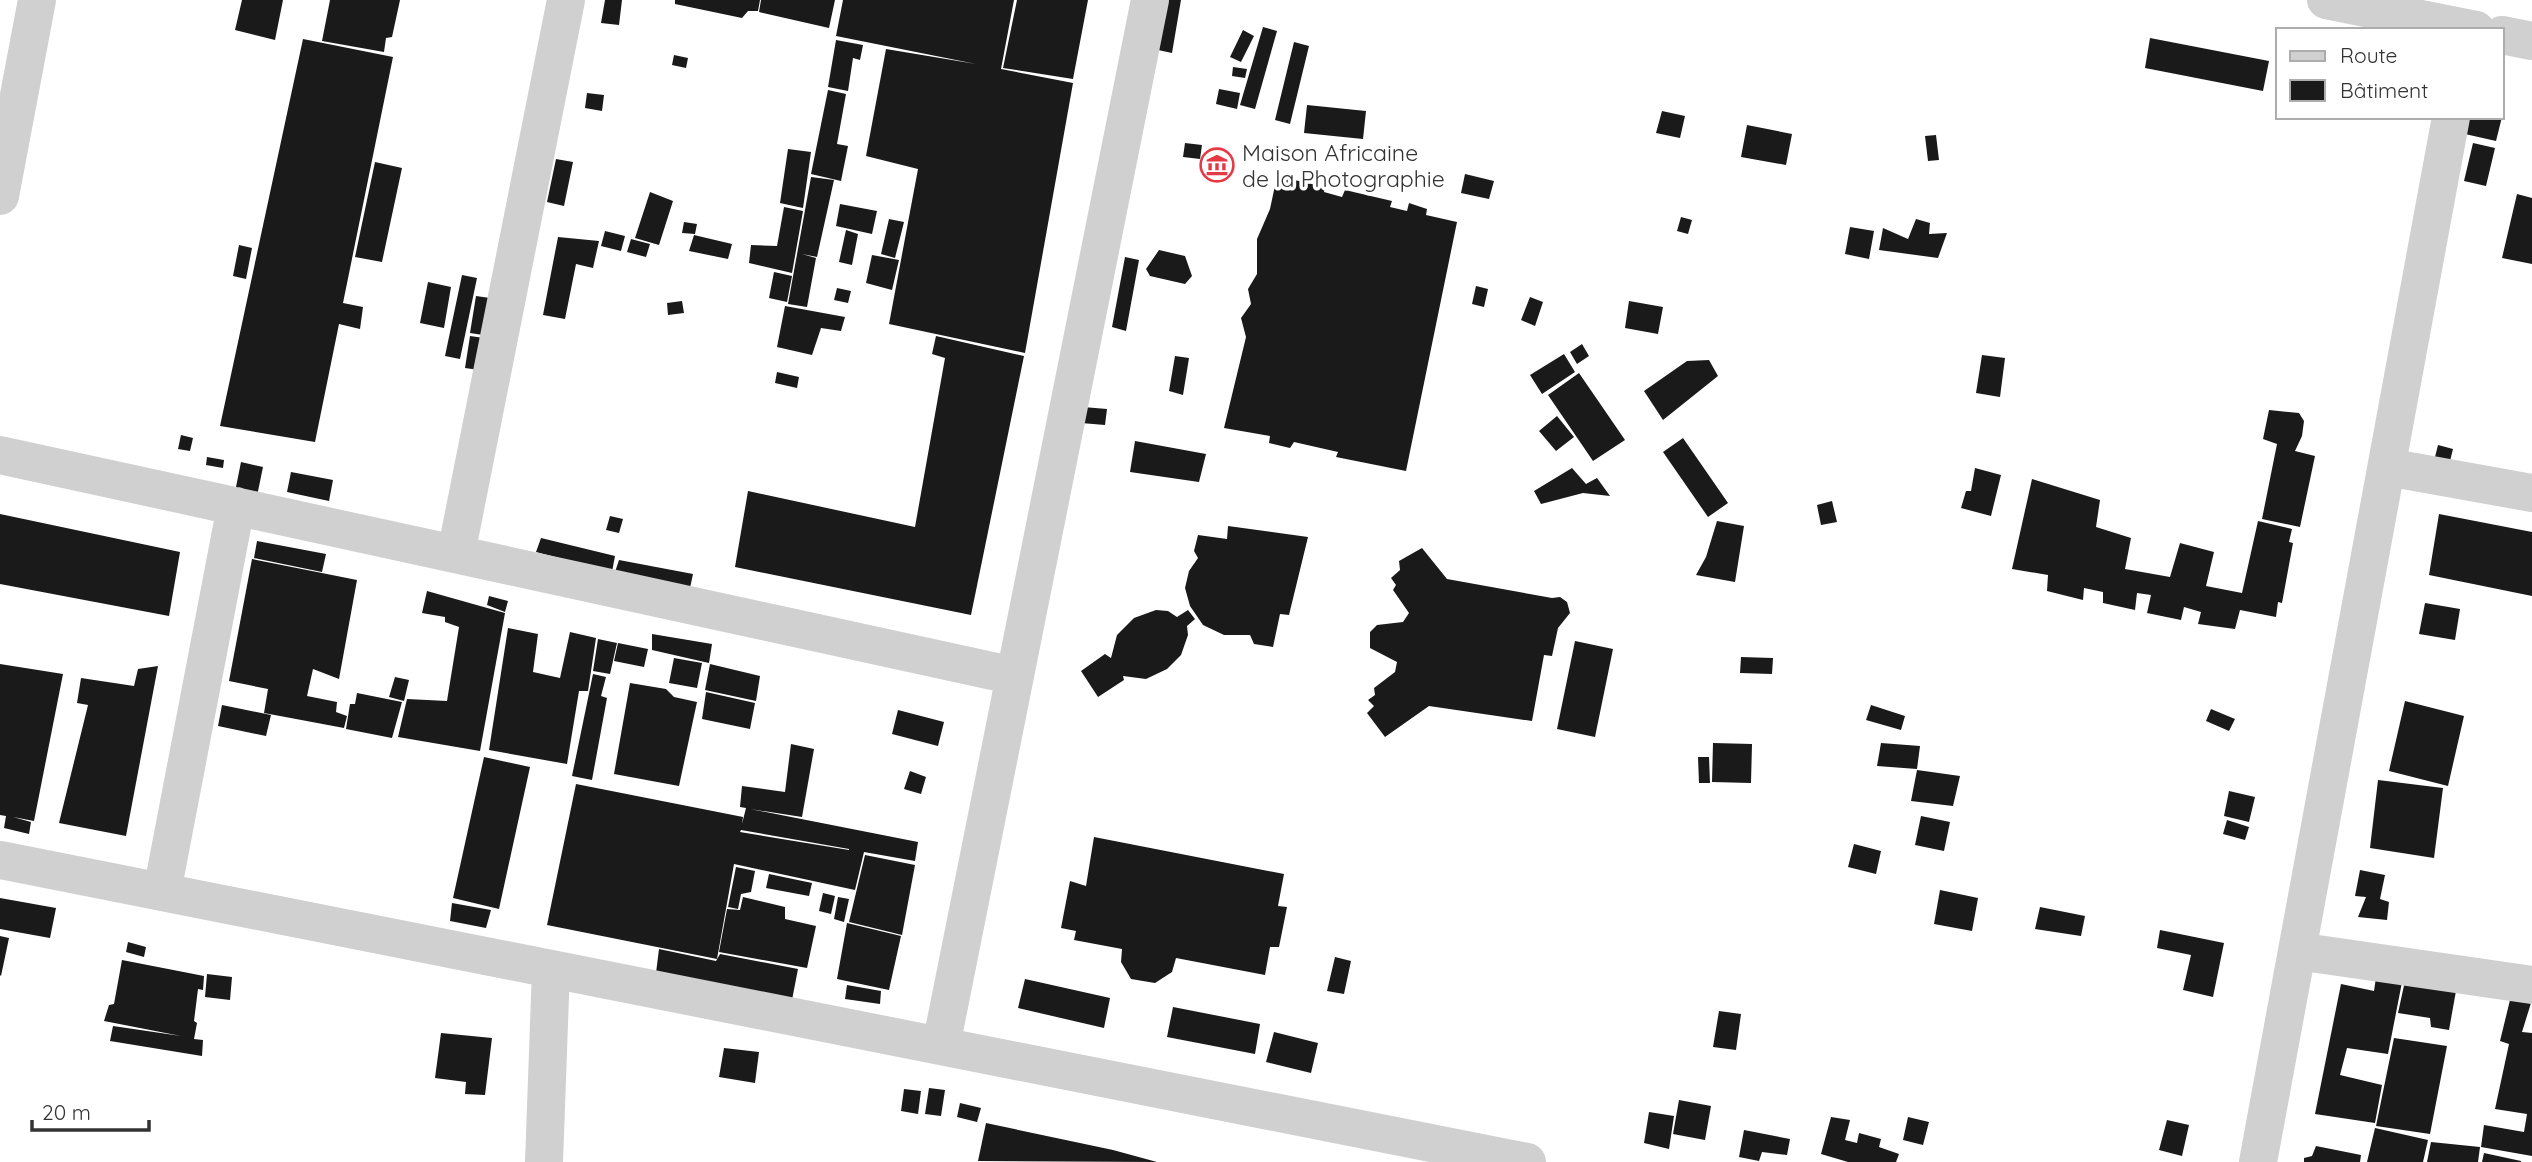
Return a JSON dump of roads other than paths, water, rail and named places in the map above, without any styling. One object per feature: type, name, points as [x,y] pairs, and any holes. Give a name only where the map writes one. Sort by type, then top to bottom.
[{"type":"street","points":[[0,196],[37,0]]},
{"type":"street","points":[[456,554],[566,0]]},
{"type":"street","points":[[941,1046],[1150,0]]},
{"type":"street","points":[[2326,0],[2478,25]]},
{"type":"street","points":[[2504,33],[2532,41]]},
{"type":"street","points":[[2258,1162],[2451,119]]},
{"type":"street","points":[[0,455],[1015,676]]},
{"type":"street","points":[[2387,467],[2532,493]]},
{"type":"street","points":[[162,892],[236,506]]},
{"type":"street","points":[[0,860],[1527,1162]]},
{"type":"street","points":[[2297,951],[2532,985]]},
{"type":"street","points":[[544,1162],[551,969]]},
{"type":"place","name":"Maison Africaine de la Photographie","points":[[1217,165]]}]
